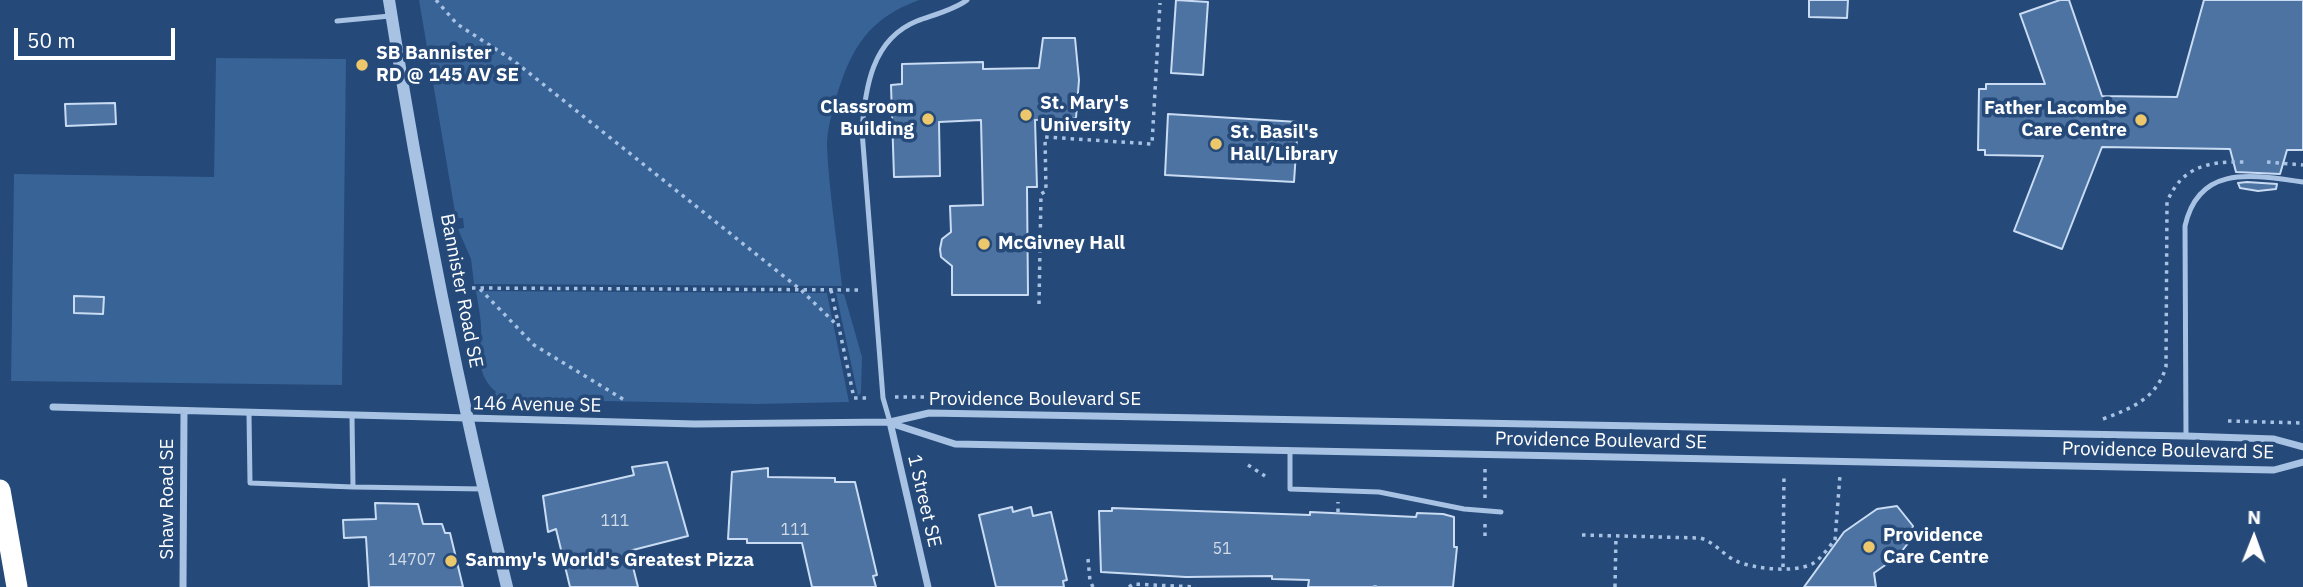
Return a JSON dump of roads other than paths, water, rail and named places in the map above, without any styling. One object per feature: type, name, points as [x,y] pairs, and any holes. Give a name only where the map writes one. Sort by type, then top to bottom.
[{"type":"highway","points":[[0,491],[17,587]]},
{"type":"street","name":"Bannister Road SE","points":[[390,0],[408,120],[466,420],[507,587]]},
{"type":"street","name":"146 Avenue SE","points":[[53,407],[466,420],[890,422]]},
{"type":"street","name":"Shaw Road SE","points":[[183,587],[184,412]]},
{"type":"street","name":"Providence Boulevard SE","points":[[890,422],[929,413],[2186,436],[2274,439],[2303,447]]},
{"type":"street","name":"Providence Boulevard SE","points":[[890,422],[955,444],[1290,453],[2274,470],[2303,463]]},
{"type":"street","name":"1 Street SE","points":[[890,422],[928,587]]},
{"type":"lane","points":[[890,422],[883,398],[862,131],[864,104],[871,72],[886,42],[897,32],[967,0]]},
{"type":"lane","points":[[337,21],[392,15]]},
{"type":"lane","points":[[2186,436],[2185,226],[2189,206],[2200,192],[2219,179],[2303,182]]},
{"type":"lane","points":[[250,414],[250,483],[483,489]]},
{"type":"lane","points":[[352,416],[353,487]]},
{"type":"lane","points":[[1290,453],[1290,489],[1379,492],[1464,509],[1501,512]]},
{"type":"place","name":"SB Bannister RD @ 145 AV SE","points":[[362,65]]},
{"type":"place","name":"St. Mary's University","points":[[1026,115]]},
{"type":"place","name":"Classroom Building","points":[[928,119]]},
{"type":"place","name":"Father Lacombe Care Centre","points":[[2141,120]]},
{"type":"place","name":"St. Basil's Hall/Library","points":[[1216,144]]},
{"type":"place","name":"McGivney Hall","points":[[984,244]]},
{"type":"place","name":"Providence Care Centre","points":[[1869,547]]},
{"type":"place","name":"Sammy's World's Greatest Pizza","points":[[451,561]]}]
